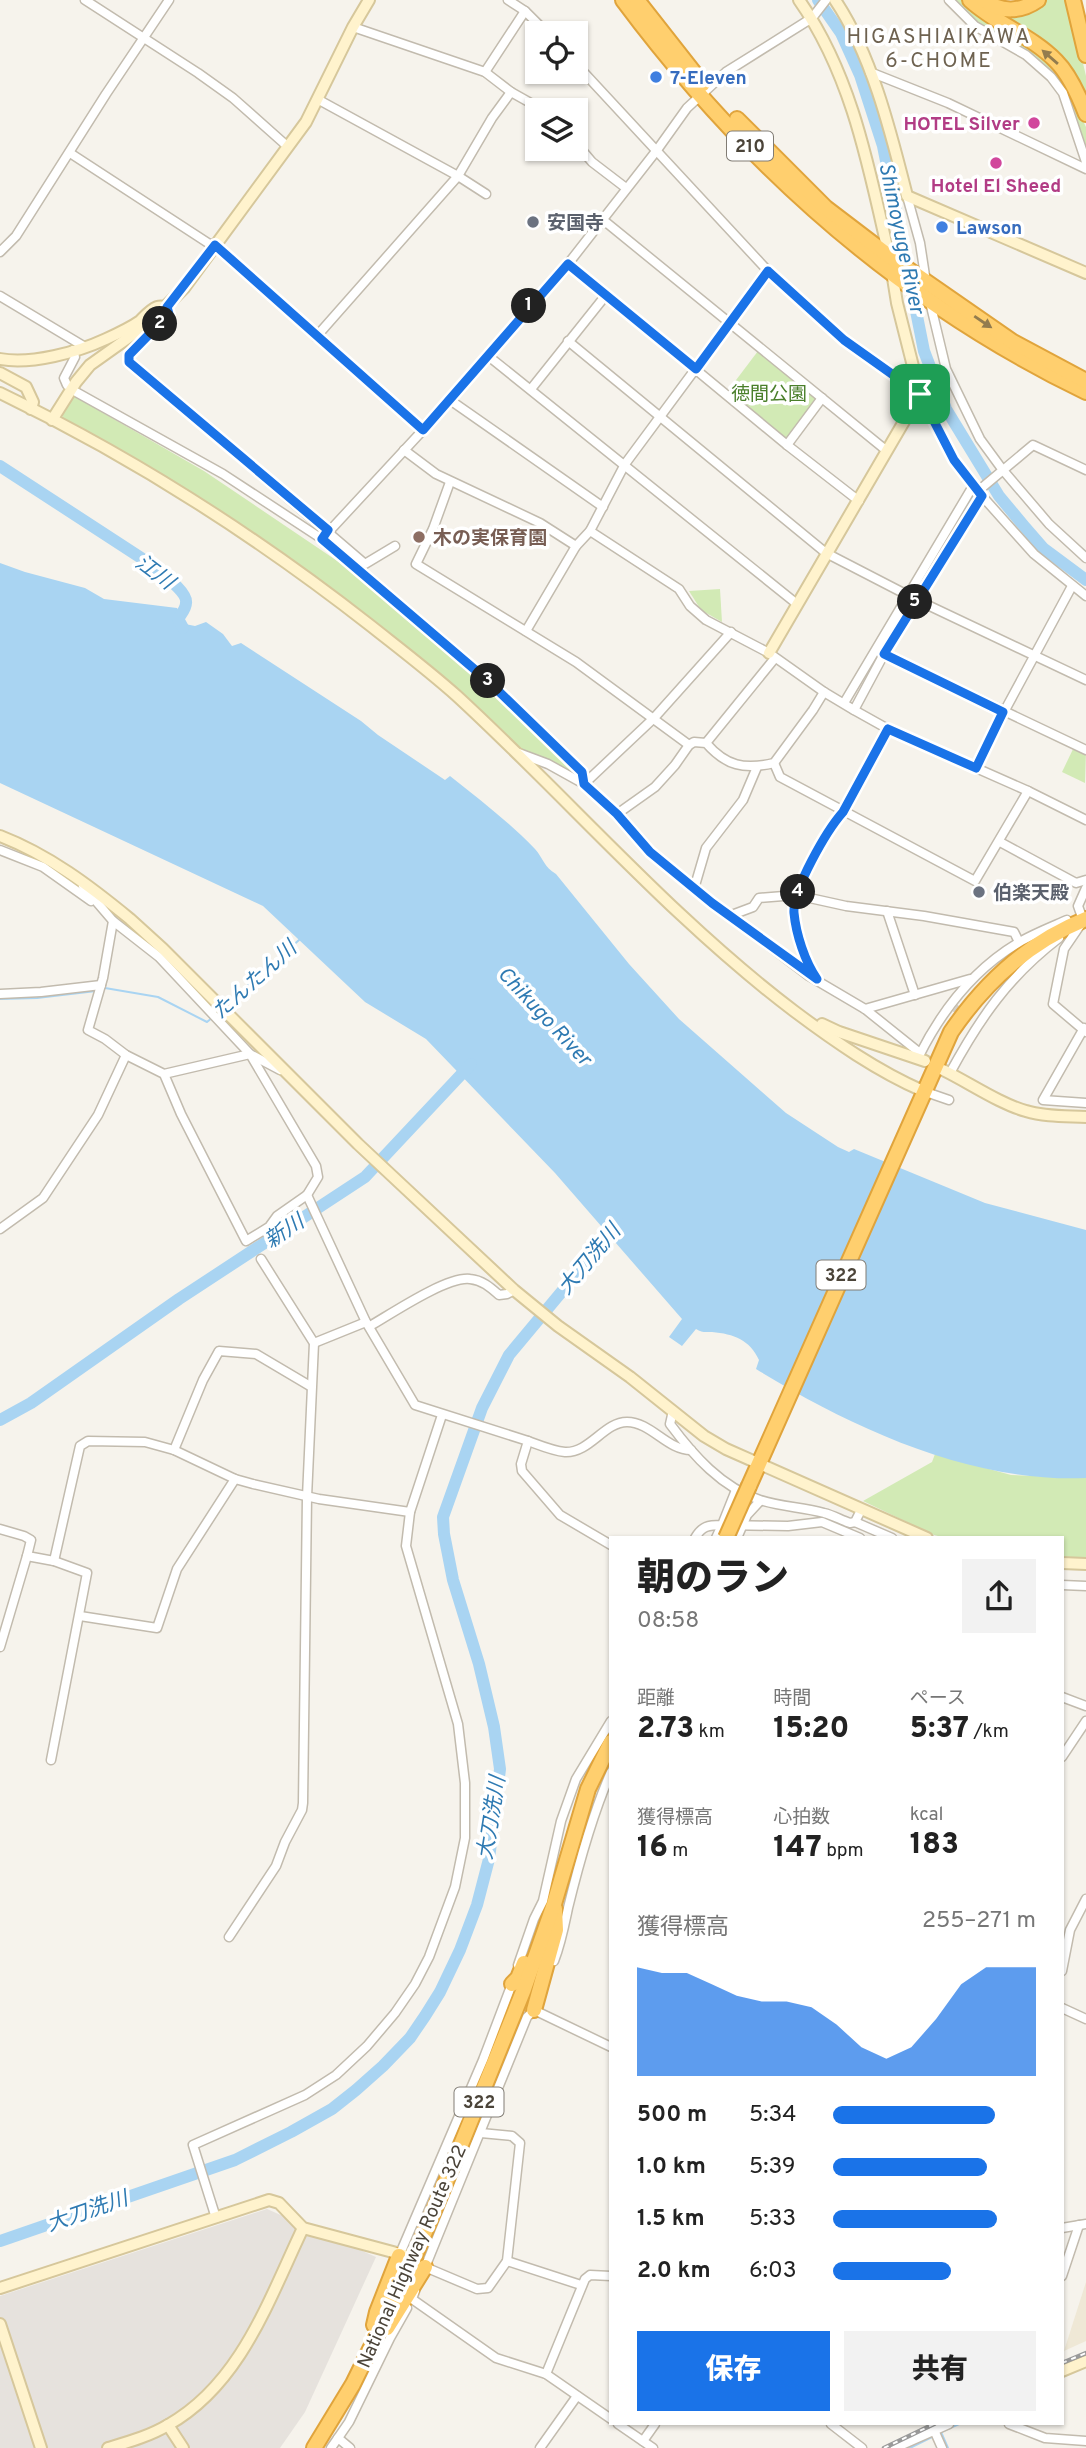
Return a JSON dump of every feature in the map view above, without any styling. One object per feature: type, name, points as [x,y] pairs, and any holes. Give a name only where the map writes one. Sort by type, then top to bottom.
[{"type":"highway","name":"210","points":[[623,0],[660,49],[827,208],[926,284],[1013,342],[1086,381]]},
{"type":"highway","name":"210","points":[[637,0],[704,92],[789,187],[845,238],[930,302],[1003,350],[1086,392]]},
{"type":"highway","points":[[970,0],[989,16],[1055,60],[1086,114]]},
{"type":"highway","points":[[984,0],[1004,10],[1024,8],[1038,0]]},
{"type":"highway","points":[[1073,0],[1086,55]]},
{"type":"highway","name":"322","points":[[724,1532],[742,1488],[760,1459],[945,1042],[971,1003],[1023,955],[1055,933],[1085,919]]},
{"type":"highway","name":"National Highway Route 322","points":[[314,2448],[353,2384],[408,2272],[498,2057],[554,1904],[573,1836],[609,1747]]},
{"type":"highway","points":[[512,1983],[518,1978],[540,1919],[545,1910],[554,1904],[556,1930],[534,2010]]},
{"type":"highway","points":[[369,2351],[377,2312],[401,2256]]},
{"type":"highway","points":[[369,2351],[394,2320],[423,2265]]},
{"type":"street","points":[[85,0],[233,98],[287,146]]},
{"type":"street","points":[[0,252],[16,236],[169,0]]},
{"type":"street","points":[[52,420],[90,365],[167,307],[215,245],[306,122],[369,0]]},
{"type":"street","points":[[508,0],[535,21]]},
{"type":"street","points":[[799,0],[812,18],[862,136],[897,303],[920,394],[954,460],[978,491],[1034,554],[1086,596]]},
{"type":"street","points":[[322,539],[450,400],[568,264],[687,108],[726,72],[812,18],[825,0]]},
{"type":"street","points":[[949,0],[975,26],[1026,55],[1051,77],[1063,93],[1086,162]]},
{"type":"street","points":[[838,1],[870,72],[891,133],[919,243],[946,369],[954,389],[980,439],[1002,469],[1049,524],[1086,558]]},
{"type":"street","points":[[485,72],[525,11]]},
{"type":"street","points":[[353,27],[485,72],[525,100]]},
{"type":"street","points":[[870,72],[948,103],[1086,169]]},
{"type":"street","points":[[588,77],[768,271],[844,340],[920,394]]},
{"type":"street","points":[[316,337],[458,176],[492,118],[512,92]]},
{"type":"street","points":[[319,100],[486,194]]},
{"type":"street","points":[[70,153],[215,245],[423,430]]},
{"type":"street","points":[[588,157],[626,188]]},
{"type":"street","points":[[907,196],[1086,273]]},
{"type":"street","points":[[602,219],[887,451]]},
{"type":"street","points":[[568,264],[859,501]]},
{"type":"street","points":[[526,631],[576,546],[590,531],[625,464],[768,271]]},
{"type":"street","points":[[531,389],[606,295]]},
{"type":"street","points":[[0,296],[85,347]]},
{"type":"street","points":[[0,359],[33,360],[85,347],[105,340],[138,322],[153,309],[167,307]]},
{"type":"street","points":[[167,307],[169,314],[129,355],[129,362],[365,564],[395,545]]},
{"type":"street","points":[[568,341],[827,553],[907,596],[1086,680]]},
{"type":"street","points":[[67,385],[64,378],[75,357],[73,350]]},
{"type":"street","points":[[487,355],[797,604]]},
{"type":"street","points":[[0,373],[26,387],[33,402],[31,409]]},
{"type":"street","points":[[76,392],[223,474],[322,539],[487,680],[582,772],[584,784]]},
{"type":"street","points":[[0,393],[178,492],[263,546],[337,599],[453,693],[608,845],[745,973],[808,1021],[879,1068],[921,1094],[949,1100]]},
{"type":"street","points":[[706,743],[772,656],[797,604],[920,394]]},
{"type":"street","points":[[787,445],[822,398]]},
{"type":"street","points":[[450,400],[603,507]]},
{"type":"street","points":[[844,703],[907,596],[978,491],[1033,444],[1086,470]]},
{"type":"street","points":[[404,450],[450,482],[540,523],[576,546]]},
{"type":"street","points":[[450,482],[433,529],[416,564],[576,662],[689,745]]},
{"type":"street","points":[[853,710],[978,491]]},
{"type":"street","points":[[590,531],[679,589],[690,606],[706,620],[772,656],[853,710],[888,729],[1028,791],[1086,820]]},
{"type":"street","points":[[976,768],[1003,712],[1072,586]]},
{"type":"street","points":[[584,784],[654,718],[731,632]]},
{"type":"street","points":[[884,654],[1086,750]]},
{"type":"street","points":[[617,814],[655,787],[694,742],[706,743],[720,758],[733,764],[757,767],[774,763],[824,692]]},
{"type":"street","points":[[817,979],[810,969],[794,912],[796,895],[829,831],[843,812],[888,729]]},
{"type":"street","points":[[516,752],[548,764],[584,784],[617,814],[650,852],[694,888],[817,979],[865,1009],[921,1057]]},
{"type":"street","points":[[774,763],[779,777],[975,881],[1028,791]]},
{"type":"street","points":[[694,888],[706,848],[743,800],[757,767]]},
{"type":"street","points":[[0,836],[24,846],[102,895],[163,949],[428,1212],[558,1326],[704,1436],[760,1459],[861,1510],[922,1536]]},
{"type":"street","points":[[1000,842],[1076,883],[1086,880]]},
{"type":"street","points":[[0,850],[43,867],[103,908]]},
{"type":"street","points":[[73,875],[113,921],[159,957],[250,1055],[316,1166],[318,1177],[307,1195],[277,1216],[269,1227],[246,1241],[181,1114],[164,1074]]},
{"type":"street","points":[[1085,919],[1078,906],[1086,888]]},
{"type":"street","points":[[729,916],[753,907],[759,898],[796,895],[846,906],[1014,932],[1019,942]]},
{"type":"street","points":[[887,911],[915,995]]},
{"type":"street","points":[[921,1057],[938,1019],[953,1006],[970,979],[1019,942],[1073,918],[1085,919]]},
{"type":"street","points":[[1085,919],[1037,954],[1003,989],[975,1022],[946,1071],[1005,1103],[1027,1111],[1055,1116],[1086,1117]]},
{"type":"street","points":[[1085,919],[1064,949],[1052,1004],[1085,1029],[1042,1100],[1086,1102]]},
{"type":"street","points":[[113,921],[89,1030],[126,1055],[164,1074],[250,1055],[289,1075]]},
{"type":"street","points":[[865,1009],[970,979]]},
{"type":"street","points":[[0,994],[101,985]]},
{"type":"street","points":[[808,1021],[921,1057]]},
{"type":"street","points":[[0,1229],[43,1198],[98,1115],[126,1055]]},
{"type":"street","points":[[307,1195],[368,1324],[415,1405],[563,1452],[577,1451],[614,1426],[629,1422],[642,1426],[680,1449],[691,1450]]},
{"type":"street","points":[[229,1937],[276,1866],[302,1810],[307,1497],[314,1343],[261,1259]]},
{"type":"street","points":[[314,1343],[368,1324],[421,1296],[468,1278],[482,1282],[499,1295],[514,1290]]},
{"type":"street","points":[[174,1450],[203,1380],[219,1351],[256,1354],[310,1386]]},
{"type":"street","points":[[673,1411],[670,1424],[691,1450],[715,1474],[760,1501],[825,1513],[887,1536]]},
{"type":"street","points":[[216,2218],[193,2144],[305,2095],[336,2075],[367,2046],[415,1984],[429,1957],[455,1886],[465,1838],[464,1771],[458,1724],[406,1546],[410,1511],[442,1415]]},
{"type":"street","points":[[54,1561],[80,1446],[88,1441],[145,1443],[174,1450],[235,1479],[307,1497],[410,1511]]},
{"type":"street","points":[[528,1441],[521,1464],[522,1471],[559,1515],[609,1544]]},
{"type":"street","points":[[80,1616],[157,1628],[177,1569],[235,1479]]},
{"type":"street","points":[[738,1536],[747,1515],[760,1501]]},
{"type":"street","points":[[855,1522],[861,1510]]},
{"type":"street","points":[[696,1536],[700,1529],[708,1525],[724,1532],[742,1526],[788,1526],[822,1522],[855,1536]]},
{"type":"street","points":[[0,1530],[24,1535],[30,1540],[0,1647]]},
{"type":"street","points":[[27,1556],[54,1561],[87,1573],[51,1760]]},
{"type":"street","points":[[1064,1563],[1086,1564]]},
{"type":"street","points":[[1064,1585],[1086,1586]]},
{"type":"street","points":[[1064,1698],[1086,1706]]},
{"type":"street","points":[[1064,1754],[1086,1721]]},
{"type":"street","points":[[331,2448],[349,2423],[412,2299],[423,2265],[481,2133],[527,2017],[534,2010],[563,1936],[594,1816],[599,1773],[609,1730]]},
{"type":"street","points":[[0,2288],[273,2201],[284,2207],[303,2228],[401,2256],[478,2071],[534,1919],[544,1901],[561,1821],[576,1779],[599,1773]]},
{"type":"street","points":[[1064,1961],[1070,1930],[1086,1899]]},
{"type":"street","points":[[1064,2008],[1086,2019]]},
{"type":"street","points":[[534,2010],[609,2047]]},
{"type":"street","points":[[423,2265],[477,2289],[488,2288],[507,2260],[520,2143],[512,2136],[481,2133]]},
{"type":"street","points":[[1064,2228],[1082,2225]]},
{"type":"street","points":[[1065,2260],[1082,2225]]},
{"type":"street","points":[[107,2448],[168,2425],[192,2408],[231,2368],[246,2346],[303,2228]]},
{"type":"street","points":[[507,2260],[581,2285]]},
{"type":"street","points":[[546,2374],[581,2285],[590,2275],[609,2276]]},
{"type":"street","points":[[412,2299],[496,2358],[546,2374],[609,2418]]},
{"type":"street","points":[[0,2324],[41,2448]]},
{"type":"street","points":[[1064,2370],[1086,2361]]},
{"type":"street","points":[[540,2448],[577,2396]]},
{"type":"street","points":[[168,2425],[183,2448]]},
{"type":"street","points":[[619,2425],[653,2448]]},
{"type":"street","points":[[643,2441],[654,2425]]},
{"type":"street","points":[[832,2425],[862,2448]]},
{"type":"street","points":[[1012,2425],[1045,2438],[1086,2441]]},
{"type":"street","points":[[895,2448],[937,2428],[942,2448]]},
{"type":"street","points":[[338,2438],[350,2448]]},
{"type":"shaded area","points":[[267,2209],[376,2257],[305,2412],[280,2448],[0,2448],[0,2296]]},
{"type":"shaded area","points":[[1086,2282],[1086,2341],[1064,2351]]},
{"type":"green space","points":[[954,0],[963,0],[1046,59],[1063,80],[1086,127],[1086,148],[1074,110],[1065,90],[1053,74],[977,23]]},
{"type":"green space","points":[[1045,0],[1068,0],[1086,76],[1086,102],[1083,93],[990,9],[1036,8]]},
{"type":"green space","name":"徳間公園","points":[[758,351],[816,397],[816,401],[788,440],[727,392]]},
{"type":"green space","points":[[72,395],[204,471],[364,579],[482,678],[578,773],[580,779],[536,755],[517,750],[372,621],[62,422]]},
{"type":"green space","points":[[720,589],[722,622],[701,610],[689,591]]},
{"type":"green space","points":[[1075,745],[1086,750],[1085,783],[1062,772]]},
{"type":"green space","points":[[935,1454],[1011,1475],[1086,1478],[1086,1558],[1064,1558],[1064,1536],[938,1536],[863,1501],[932,1462]]},
{"type":"water","name":"Chikugo River","points":[[0,563],[85,588],[104,599],[177,608],[185,624],[195,626],[206,622],[223,634],[232,646],[241,643],[361,721],[445,780],[450,776],[535,849],[629,964],[679,1019],[786,1113],[838,1147],[849,1152],[854,1149],[985,1203],[1086,1230],[1086,1478],[1043,1477],[999,1471],[914,1448],[832,1412],[756,1369],[759,1360],[751,1347],[734,1336],[696,1329],[682,1346],[669,1337],[682,1319],[555,1173],[426,1039],[365,1002],[263,906],[0,783]]},
{"type":"waterway","name":"Shimoyuge River","points":[[818,0],[841,33],[860,75],[883,146],[924,351],[946,409],[999,496],[1043,548],[1086,580]]},
{"type":"waterway","name":"江川","points":[[0,466],[167,577],[185,598],[185,607],[178,619],[183,628]]},
{"type":"waterway","points":[[983,481],[987,474]]},
{"type":"waterway","points":[[914,595],[976,492]]},
{"type":"waterway","points":[[865,676],[911,600]]},
{"type":"waterway","name":"たんたん川","points":[[225,1006],[299,940]]},
{"type":"waterway","name":"たんたん川","points":[[105,988],[158,997],[207,1022],[213,1017]]},
{"type":"waterway","name":"たんたん川","points":[[0,999],[96,991]]},
{"type":"waterway","name":"新川","points":[[0,1420],[31,1403],[179,1299],[365,1177],[471,1064]]},
{"type":"waterway","name":"大刀洗川","points":[[0,2241],[235,2160],[332,2109],[383,2066],[410,2038],[440,1992],[477,1905],[489,1859],[500,1769],[494,1727],[479,1664],[453,1580],[443,1517],[482,1408],[509,1355],[619,1223]]},
{"type":"waterway","points":[[1064,2376],[1071,2373]]},
{"type":"waterway","points":[[948,2448],[941,2432],[957,2425]]},
{"type":"waterway","points":[[910,2448],[934,2436]]},
{"type":"tunnel","points":[[955,1008],[971,1019]]},
{"type":"railway","points":[[1064,2362],[1086,2353]]},
{"type":"railway","points":[[884,2448],[932,2425]]},
{"type":"place","name":"7-Eleven","points":[[656,77]]},
{"type":"place","name":"HOTEL Silver","points":[[1034,123]]},
{"type":"place","name":"Hotel El Sheed","points":[[996,163]]},
{"type":"place","name":"安国寺","points":[[533,222]]},
{"type":"place","name":"Lawson","points":[[942,227]]},
{"type":"place","name":"木の実保育園","points":[[419,537]]},
{"type":"place","name":"伯楽天殿","points":[[979,892]]},
{"type":"district","name":"HIGASHIAIKAWA 6-CHOME","points":[[939,48]]},
{"type":"route","points":[[215,245],[423,430],[568,264],[696,369],[768,271],[844,340],[920,394],[954,460],[982,496],[884,654],[1003,712],[976,768],[888,729],[796,895],[794,912],[801,940],[810,969],[817,979],[809,976],[712,903],[650,852],[617,814],[584,784],[582,772],[487,680],[322,539],[328,530],[129,362],[129,355],[169,314],[167,307],[215,245]]}]
